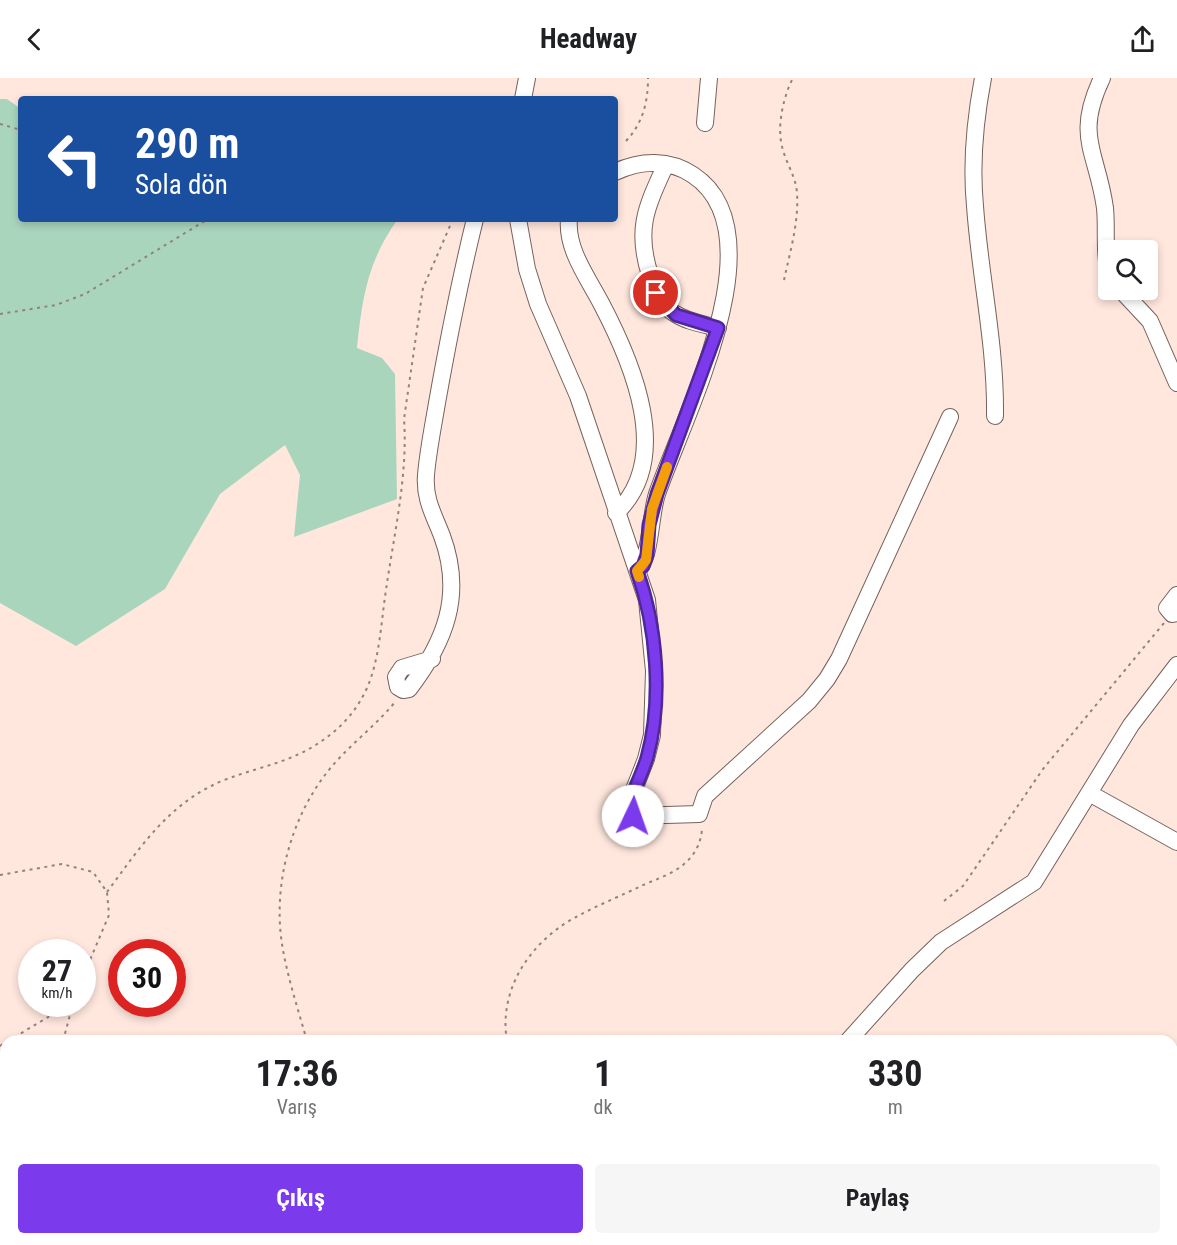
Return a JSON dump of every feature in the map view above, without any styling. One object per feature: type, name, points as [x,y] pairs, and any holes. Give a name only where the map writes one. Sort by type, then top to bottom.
[{"type":"street","points":[[524,96],[527,78]]},
{"type":"street","points":[[705,123],[709,78]]},
{"type":"street","points":[[982,78],[977,111],[974,204],[983,286],[992,338],[995,416]]},
{"type":"street","points":[[1102,78],[1090,104],[1087,123],[1104,205],[1106,240]]},
{"type":"street","points":[[618,171],[641,164],[666,164],[690,173],[705,184],[717,202],[725,221],[728,250],[727,287],[718,328],[657,494],[649,525],[647,555],[643,566],[637,571]]},
{"type":"street","points":[[666,164],[643,219],[642,240],[648,271],[656,293],[669,310],[684,319],[718,328]]},
{"type":"street","points":[[403,690],[409,689],[432,659],[446,625],[451,586],[446,549],[427,500],[426,473],[452,320],[474,222]]},
{"type":"street","points":[[519,222],[535,296],[578,396],[647,600],[651,623],[654,697],[649,748],[629,811],[636,817],[699,814],[705,796],[809,701],[833,669],[950,417]]},
{"type":"street","points":[[569,222],[572,246],[621,346],[639,399],[644,422],[644,447],[640,474],[629,501],[616,513]]},
{"type":"street","points":[[1130,300],[1150,321],[1177,383]]},
{"type":"street","points":[[1173,613],[1168,605],[1177,595]]},
{"type":"street","points":[[853,1035],[912,969],[941,942],[1034,882],[1131,725],[1177,665]]},
{"type":"street","points":[[1089,793],[1177,842]]},
{"type":"path","points":[[627,141],[639,128],[643,116],[648,78]]},
{"type":"path","points":[[784,280],[795,227],[797,195],[793,174],[782,149],[785,100],[793,78]]},
{"type":"path","points":[[0,124],[18,128]]},
{"type":"path","points":[[0,314],[56,305],[85,294],[203,222]]},
{"type":"path","points":[[107,892],[150,834],[184,801],[213,784],[274,766],[308,750],[339,728],[362,698],[371,677],[378,644],[406,440],[404,419],[423,288],[452,222]]},
{"type":"path","points":[[944,900],[963,886],[1043,769],[1173,613]]},
{"type":"path","points":[[305,1035],[284,958],[280,928],[281,897],[289,849],[307,803],[325,775],[390,708],[403,690]]},
{"type":"path","points":[[507,1035],[505,1013],[510,991],[514,980],[530,957],[575,917],[681,867],[699,844],[702,829],[699,814]]},
{"type":"path","points":[[0,875],[62,864],[93,872],[107,892],[109,915],[96,946]]},
{"type":"path","points":[[19,1035],[49,1017]]},
{"type":"path","points":[[64,1035],[68,1017]]},
{"type":"green space","points":[[0,99],[7,99],[18,107],[18,222],[396,222],[380,249],[368,280],[357,348],[382,358],[395,374],[397,499],[294,537],[300,475],[285,445],[220,494],[165,589],[76,646],[0,603]]},
{"type":"slow traffic","points":[[639,577],[637,571],[643,566],[647,555],[652,509],[667,467]]},
{"type":"route","points":[[633,816],[630,814],[628,805],[649,748],[654,697],[651,623],[647,600],[637,571],[646,560],[652,509],[718,328],[676,315],[659,300],[656,293]]}]
